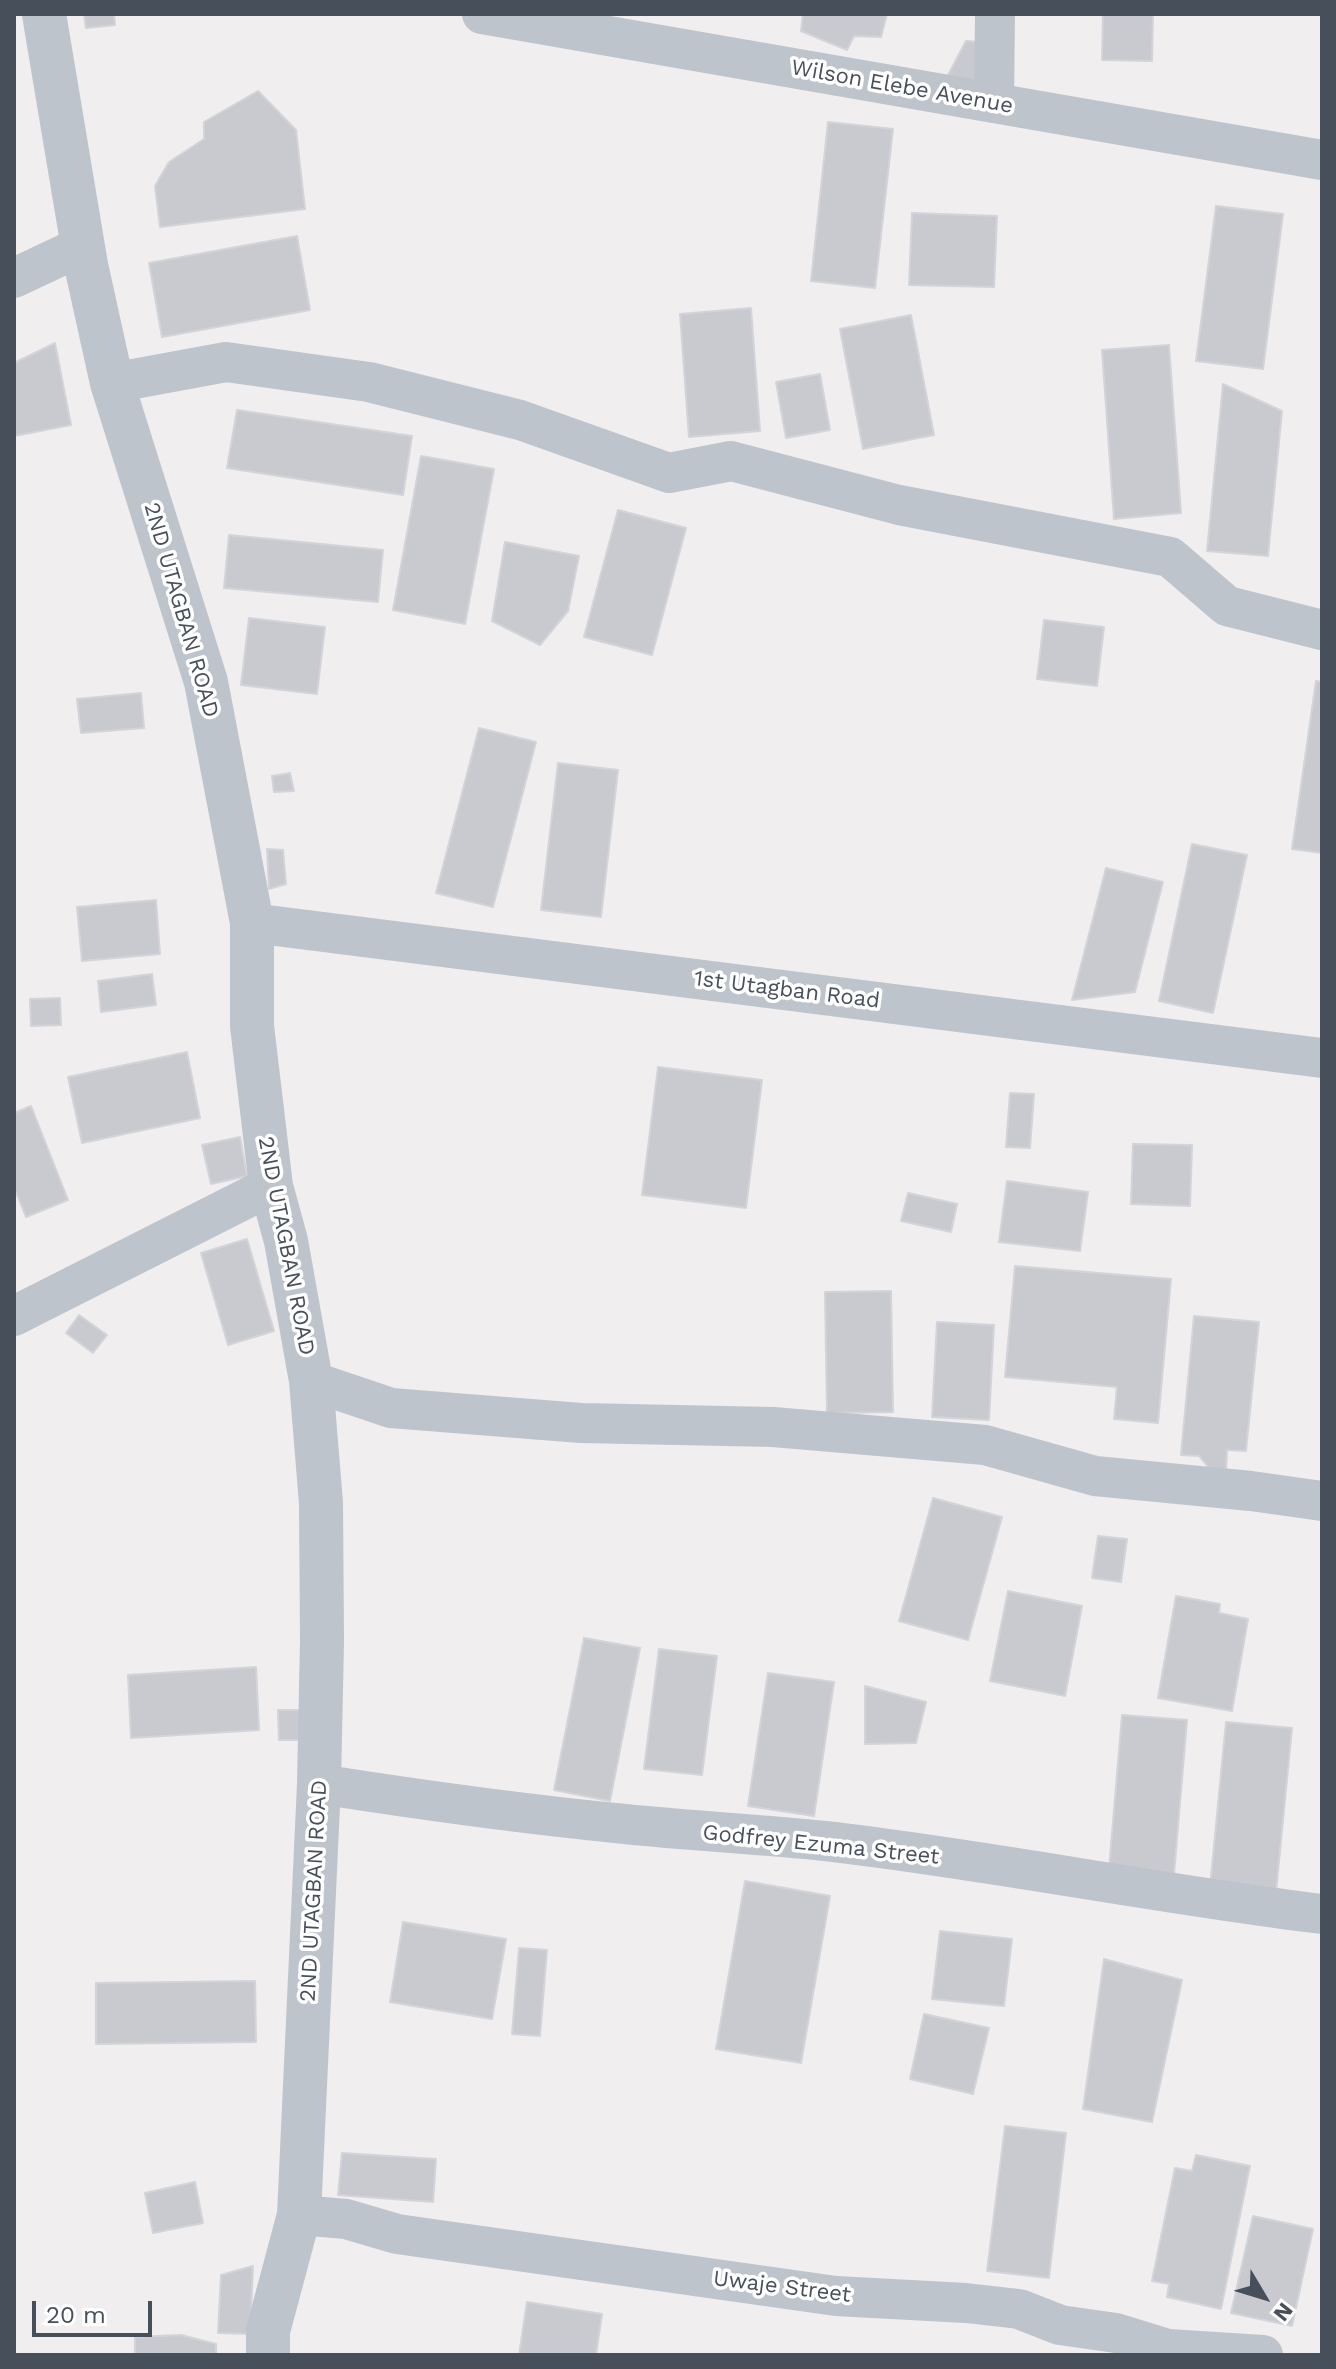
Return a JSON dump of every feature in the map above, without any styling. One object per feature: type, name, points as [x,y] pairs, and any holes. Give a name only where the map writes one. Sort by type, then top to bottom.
[{"type":"street","name":"2ND UTAGBAN ROAD","points":[[44,14],[82,246],[112,383],[206,682],[252,923],[252,1026],[271,1186],[286,1241],[311,1381],[321,1503],[319,1784],[299,2215],[268,2331],[268,2355]]},
{"type":"street","name":"Wilson Elebe Avenue","points":[[482,14],[1322,160]]},
{"type":"street","points":[[994,103],[995,14]]},
{"type":"street","points":[[14,278],[82,246]]},
{"type":"street","points":[[112,383],[226,362],[369,382],[520,420],[669,473],[731,461],[899,505],[1170,557],[1227,606],[1322,630]]},
{"type":"street","name":"1st Utagban Road","points":[[252,923],[1322,1058]]},
{"type":"street","points":[[14,1316],[271,1186]]},
{"type":"street","points":[[311,1381],[391,1408],[581,1423],[773,1427],[985,1445],[1095,1476],[1322,1501]]},
{"type":"street","name":"Godfrey Ezuma Street","points":[[319,1784],[453,1804],[624,1824],[825,1841],[1228,1903],[1322,1914]]},
{"type":"street","name":"Uwaje Street","points":[[299,2215],[346,2219],[397,2234],[836,2296],[1019,2309],[1060,2325],[1116,2333],[1168,2349],[1263,2355]]},
{"type":"building","points":[[84,14],[114,14],[115,25],[86,28]]},
{"type":"building","points":[[803,14],[887,14],[881,37],[854,36],[847,50],[801,31]]},
{"type":"building","points":[[1103,14],[1153,14],[1152,61],[1102,60]]},
{"type":"building","points":[[966,41],[979,42],[976,85],[948,75]]},
{"type":"building","points":[[258,91],[296,130],[305,209],[160,227],[155,186],[169,162],[204,139],[204,122]]},
{"type":"building","points":[[828,122],[893,129],[875,288],[811,281]]},
{"type":"building","points":[[1216,206],[1283,214],[1263,369],[1196,361]]},
{"type":"building","points":[[912,213],[997,216],[994,287],[909,285]]},
{"type":"building","points":[[297,236],[310,310],[162,337],[149,263]]},
{"type":"building","points":[[751,308],[760,431],[689,437],[680,314]]},
{"type":"building","points":[[911,315],[934,435],[863,449],[840,329]]},
{"type":"building","points":[[55,343],[71,425],[14,436],[14,363]]},
{"type":"building","points":[[1169,345],[1181,513],[1114,519],[1102,350]]},
{"type":"building","points":[[820,374],[830,430],[786,438],[776,382]]},
{"type":"building","points":[[1223,384],[1282,411],[1268,556],[1207,551]]},
{"type":"building","points":[[237,410],[412,436],[403,495],[227,468]]},
{"type":"building","points":[[421,456],[494,469],[465,624],[393,610]]},
{"type":"building","points":[[618,510],[686,528],[652,655],[584,637]]},
{"type":"building","points":[[229,535],[383,550],[378,602],[224,588]]},
{"type":"building","points":[[505,542],[579,556],[568,611],[540,645],[492,621]]},
{"type":"building","points":[[249,618],[325,627],[317,694],[241,685]]},
{"type":"building","points":[[1044,620],[1104,627],[1097,686],[1037,679]]},
{"type":"building","points":[[1316,681],[1322,682],[1322,853],[1292,849]]},
{"type":"building","points":[[141,693],[144,728],[81,733],[77,699]]},
{"type":"building","points":[[479,728],[536,742],[493,907],[436,893]]},
{"type":"building","points":[[558,763],[618,770],[601,917],[541,910]]},
{"type":"building","points":[[290,773],[294,791],[274,792],[272,776]]},
{"type":"building","points":[[1192,844],[1247,855],[1213,1013],[1159,1001]]},
{"type":"building","points":[[267,849],[283,850],[286,884],[269,889]]},
{"type":"building","points":[[1106,868],[1163,882],[1135,992],[1072,1000]]},
{"type":"building","points":[[156,900],[160,954],[82,961],[77,907]]},
{"type":"building","points":[[152,974],[156,1005],[101,1012],[98,981]]},
{"type":"building","points":[[60,998],[61,1025],[31,1026],[30,999]]},
{"type":"building","points":[[187,1052],[200,1118],[82,1143],[68,1077]]},
{"type":"building","points":[[658,1067],[762,1080],[746,1208],[642,1195]]},
{"type":"building","points":[[1010,1093],[1034,1094],[1030,1148],[1006,1147]]},
{"type":"building","points":[[31,1106],[68,1200],[26,1217],[14,1187],[14,1113]]},
{"type":"building","points":[[240,1137],[247,1176],[211,1184],[202,1145]]},
{"type":"building","points":[[1133,1144],[1192,1145],[1190,1206],[1131,1204]]},
{"type":"building","points":[[1007,1181],[1088,1192],[1080,1251],[999,1242]]},
{"type":"building","points":[[908,1193],[957,1204],[951,1232],[901,1221]]},
{"type":"building","points":[[247,1239],[274,1331],[228,1345],[201,1253]]},
{"type":"building","points":[[1015,1266],[1171,1279],[1158,1423],[1114,1419],[1117,1387],[1005,1377]]},
{"type":"building","points":[[891,1291],[893,1412],[827,1413],[825,1292]]},
{"type":"building","points":[[79,1315],[107,1335],[93,1353],[66,1333]]},
{"type":"building","points":[[1194,1316],[1259,1322],[1246,1451],[1227,1450],[1226,1471],[1211,1470],[1199,1456],[1181,1455]]},
{"type":"building","points":[[937,1322],[994,1325],[989,1420],[932,1417]]},
{"type":"building","points":[[933,1498],[1002,1517],[968,1640],[899,1621]]},
{"type":"building","points":[[1098,1536],[1127,1539],[1121,1582],[1092,1578]]},
{"type":"building","points":[[1008,1591],[1082,1606],[1065,1696],[990,1681]]},
{"type":"building","points":[[1176,1596],[1220,1604],[1219,1613],[1248,1619],[1232,1711],[1158,1698]]},
{"type":"building","points":[[584,1638],[640,1648],[610,1801],[554,1790]]},
{"type":"building","points":[[659,1649],[717,1656],[702,1775],[644,1769]]},
{"type":"building","points":[[256,1667],[259,1730],[131,1738],[128,1675]]},
{"type":"building","points":[[768,1673],[834,1682],[814,1816],[748,1806]]},
{"type":"building","points":[[865,1686],[926,1702],[916,1743],[865,1744]]},
{"type":"building","points":[[278,1710],[301,1710],[301,1740],[279,1740]]},
{"type":"building","points":[[1122,1715],[1187,1720],[1174,1874],[1109,1869]]},
{"type":"building","points":[[1226,1722],[1292,1728],[1276,1892],[1210,1887]]},
{"type":"building","points":[[745,1881],[830,1896],[801,2063],[716,2049]]},
{"type":"building","points":[[403,1922],[506,1939],[492,2019],[390,2002]]},
{"type":"building","points":[[940,1931],[1012,1939],[1004,2006],[932,1999]]},
{"type":"building","points":[[519,1948],[547,1950],[540,2036],[512,2034]]},
{"type":"building","points":[[1104,1959],[1182,1980],[1152,2122],[1083,2109]]},
{"type":"building","points":[[255,1981],[256,2042],[96,2044],[96,1983]]},
{"type":"building","points":[[924,2014],[989,2028],[973,2094],[910,2079]]},
{"type":"building","points":[[1005,2126],[1066,2133],[1049,2278],[987,2271]]},
{"type":"building","points":[[342,2153],[436,2159],[433,2202],[338,2195]]},
{"type":"building","points":[[1196,2155],[1250,2166],[1221,2309],[1167,2297],[1169,2284],[1152,2281],[1175,2168],[1192,2171]]},
{"type":"building","points":[[195,2182],[203,2223],[153,2233],[145,2193]]},
{"type":"building","points":[[1253,2216],[1313,2229],[1292,2326],[1231,2313]]},
{"type":"building","points":[[253,2266],[250,2334],[218,2333],[221,2275]]},
{"type":"building","points":[[527,2302],[602,2314],[596,2355],[519,2355]]},
{"type":"building","points":[[181,2335],[216,2344],[216,2355],[135,2355],[135,2337]]}]
